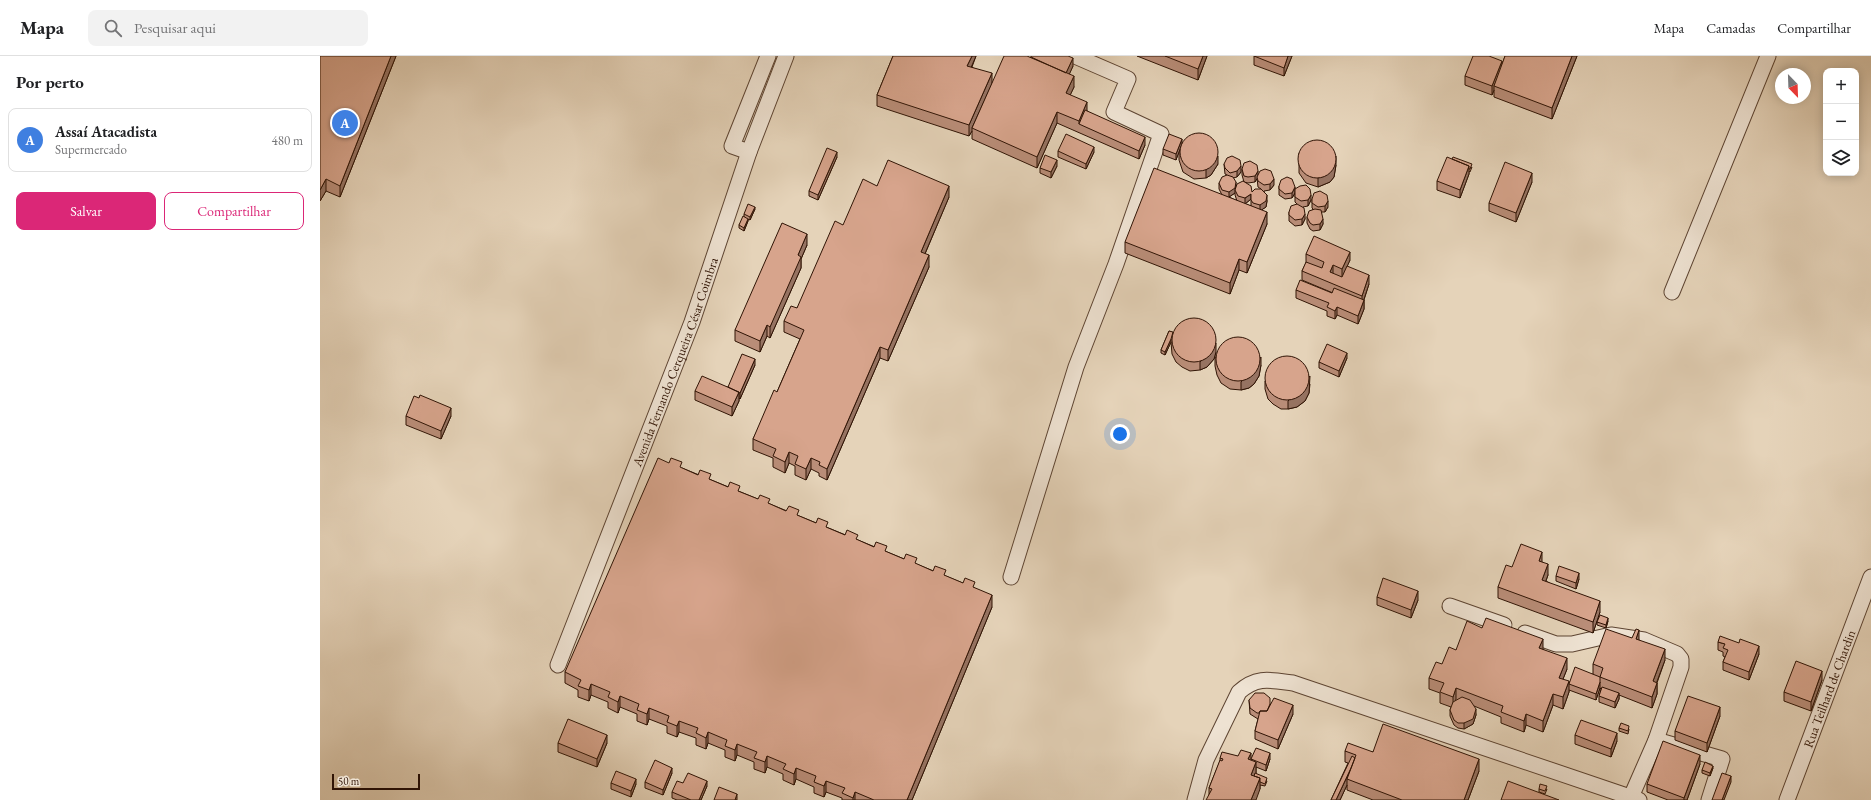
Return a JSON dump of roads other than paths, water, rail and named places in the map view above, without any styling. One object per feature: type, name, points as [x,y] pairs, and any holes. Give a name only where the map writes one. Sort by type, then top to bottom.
[{"type":"street","points":[[749,152],[732,146],[768,56]]},
{"type":"street","name":"Avenida Fernando Cerqueira César Coimbra","points":[[558,665],[692,322],[749,152],[786,56]]},
{"type":"street","points":[[1011,577],[1076,367],[1116,264],[1161,134],[1114,112],[1128,79],[1075,56]]},
{"type":"street","points":[[1672,292],[1768,56]]},
{"type":"street","name":"Rua Teilhard de Chardin","points":[[1787,800],[1871,577]]},
{"type":"street","points":[[1195,800],[1206,760],[1238,692],[1247,685],[1262,680],[1293,683],[1635,799],[1681,666],[1681,659],[1677,654],[1644,640],[1612,635],[1572,644],[1556,644],[1450,606]]},
{"type":"street","points":[[1656,740],[1722,759],[1709,800]]},
{"type":"place","name":"Assaí Atacadista","points":[[345,123]]}]
